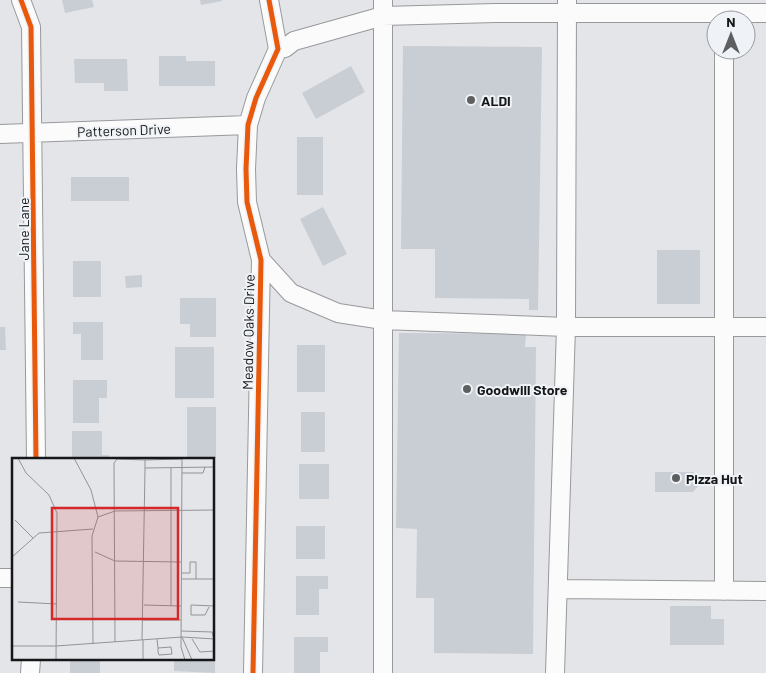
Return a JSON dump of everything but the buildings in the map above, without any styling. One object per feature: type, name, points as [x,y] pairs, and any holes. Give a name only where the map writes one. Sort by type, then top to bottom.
[{"type":"street","name":"Jane Lane","points":[[21,0],[31,27],[34,133],[36,458]]},
{"type":"street","points":[[268,0],[278,49],[285,48],[294,41],[383,8],[567,6],[706,10]]},
{"type":"street","points":[[555,673],[566,327],[567,6]]},
{"type":"street","points":[[383,8],[383,673]]},
{"type":"street","name":"Meadow Oaks Drive","points":[[253,673],[261,260],[247,202],[248,125],[256,98],[278,49]]},
{"type":"street","points":[[724,60],[724,591]]},
{"type":"street","name":"Patterson Drive","points":[[0,134],[248,125]]},
{"type":"street","name":"Meadow Oaks Drive","points":[[261,260],[291,293],[338,313],[383,320],[566,327],[766,327]]},
{"type":"street","points":[[559,590],[766,591]]},
{"type":"street","points":[[30,673],[31,660]]},
{"type":"cycle path","points":[[21,0],[31,27],[36,458]]},
{"type":"cycle path","points":[[253,673],[261,260],[247,202],[246,169],[248,125],[256,98],[278,49],[269,0]]},
{"type":"place","name":"ALDI","points":[[471,100]]},
{"type":"place","name":"Goodwill Store","points":[[467,389]]},
{"type":"place","name":"Pizza Hut","points":[[676,478]]}]
